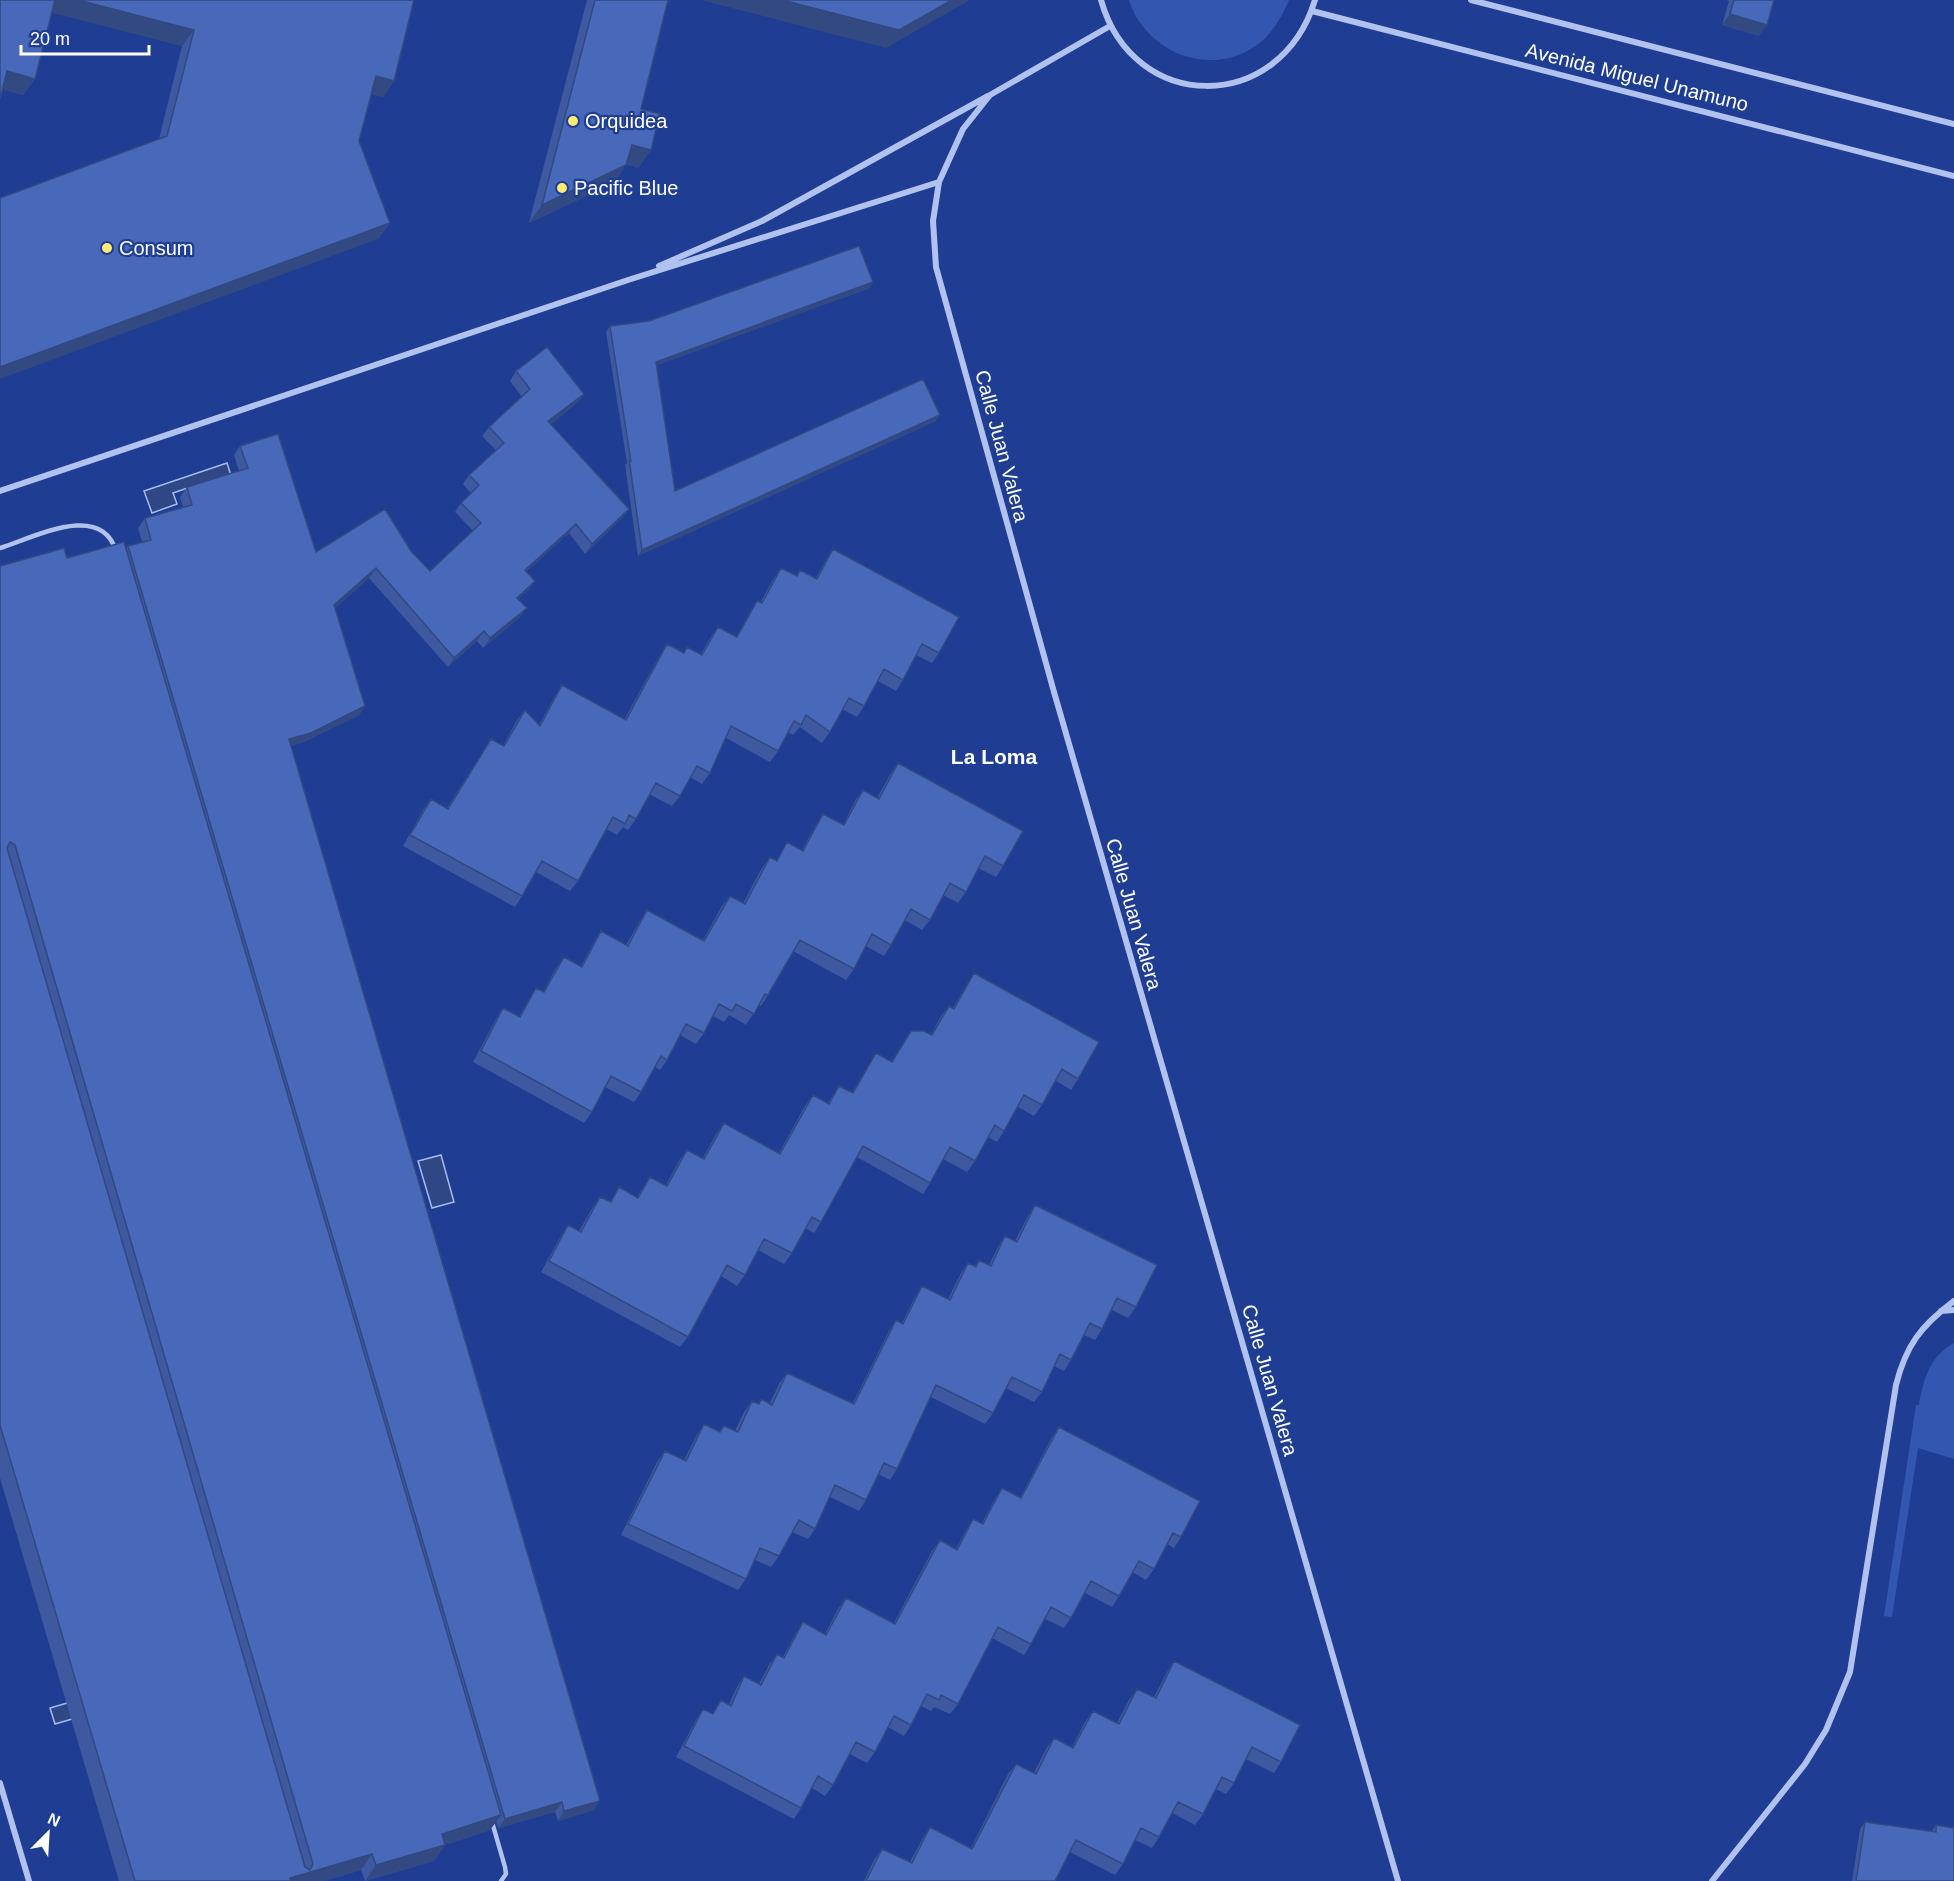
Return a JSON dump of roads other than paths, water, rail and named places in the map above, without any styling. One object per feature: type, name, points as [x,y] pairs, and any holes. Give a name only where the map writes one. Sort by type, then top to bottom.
[{"type":"street","points":[[1101,0],[1110,26],[1128,51],[1152,70],[1180,82],[1209,86],[1239,82],[1267,70],[1290,50],[1312,11],[1315,0]]},
{"type":"street","name":"Avenida Miguel Unamuno","points":[[1471,0],[1954,124]]},
{"type":"street","name":"Avenida Miguel Unamuno","points":[[1312,11],[1954,176]]},
{"type":"street","name":"Calle Juan Valera","points":[[1110,26],[990,94],[963,129],[939,182],[933,221],[936,267],[1082,792],[1398,1881]]},
{"type":"street","points":[[628,280],[762,221],[990,94]]},
{"type":"street","points":[[0,491],[628,280],[939,182]]},
{"type":"street","points":[[1712,1881],[1805,1764],[1839,1703],[1850,1672],[1896,1386],[1903,1356],[1922,1327],[1954,1301]]},
{"type":"street","points":[[1941,1311],[1954,1310]]},
{"type":"street","points":[[0,1783],[29,1881]]},
{"type":"lane","points":[[0,548],[66,527],[87,524],[104,530],[108,534],[118,556]]},
{"type":"lane","points":[[488,1810],[505,1867],[506,1874],[501,1881]]},
{"type":"place","name":"Orquidea","points":[[573,121]]},
{"type":"place","name":"Pacific Blue","points":[[562,188]]},
{"type":"place","name":"Consum","points":[[107,248]]},
{"type":"district","name":"La Loma","points":[[994,757]]}]
